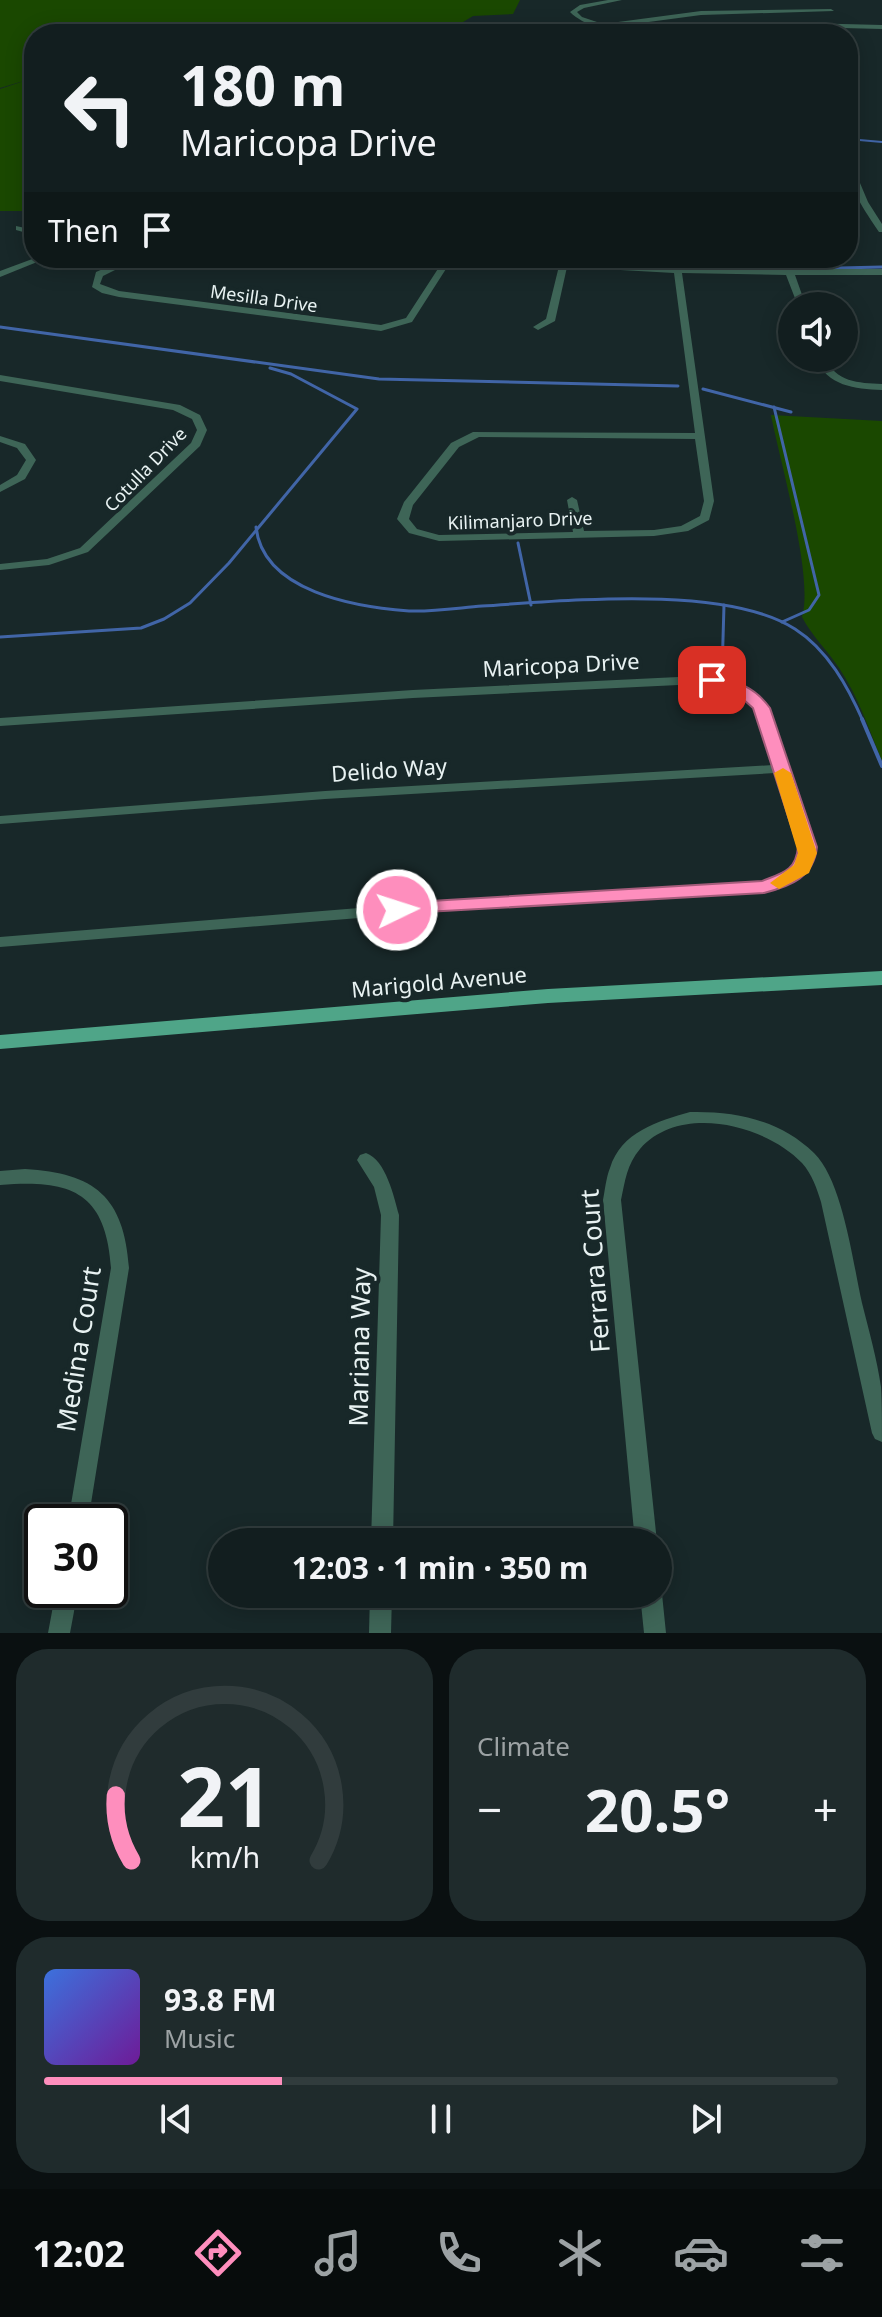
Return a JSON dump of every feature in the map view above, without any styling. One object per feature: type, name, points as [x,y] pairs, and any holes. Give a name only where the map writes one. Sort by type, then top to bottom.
[{"type":"main road","name":"Marigold Avenue","points":[[0,1042],[520,998],[882,978]]},
{"type":"street","points":[[597,24],[577,17],[573,11],[588,4],[619,0]]},
{"type":"street","points":[[830,0],[833,24]]},
{"type":"street","points":[[618,24],[701,13],[831,11]]},
{"type":"street","points":[[858,26],[882,27]]},
{"type":"street","points":[[858,188],[882,230]]},
{"type":"street","points":[[19,228],[24,230]]},
{"type":"street","points":[[0,274],[24,265]]},
{"type":"street","name":"Mesilla Drive","points":[[110,268],[96,277],[95,285],[105,291],[381,328],[409,320],[443,268]]},
{"type":"street","points":[[538,327],[550,321],[563,268]]},
{"type":"street","points":[[643,268],[790,273],[882,272]]},
{"type":"street","points":[[788,268],[797,292]]},
{"type":"street","name":"Kilimanjaro Drive","points":[[676,271],[709,501],[705,518],[700,523],[667,532],[439,538],[413,531],[405,524],[403,515],[455,445],[477,434],[699,436]]},
{"type":"street","points":[[826,372],[838,380],[882,387]]},
{"type":"street","name":"Cotulla Drive","points":[[0,378],[176,407],[196,417],[202,430],[196,444],[84,550],[42,564],[0,567]]},
{"type":"street","points":[[0,439],[21,446],[31,460],[21,477],[0,489]]},
{"type":"street","points":[[572,500],[579,534]]},
{"type":"street","name":"Maricopa Drive","points":[[0,722],[413,694],[712,680],[741,688],[758,702],[808,853],[802,869],[777,884],[0,942]]},
{"type":"street","name":"Delido Way","points":[[0,820],[325,795],[781,769]]},
{"type":"street","name":"Ferrara Court","points":[[645,1528],[612,1200],[619,1162],[635,1142],[652,1130],[692,1118],[753,1124],[782,1137],[808,1157],[830,1202],[882,1433]]},
{"type":"street","name":"Mariana Way","points":[[366,1160],[383,1186],[390,1215],[382,1528]]},
{"type":"street","name":"Medina Court","points":[[0,1178],[49,1177],[80,1186],[103,1203],[118,1234],[120,1268],[81,1504]]},
{"type":"street","points":[[59,1633],[64,1608]]},
{"type":"street","points":[[380,1633],[381,1608]]},
{"type":"street","points":[[652,1608],[655,1633]]},
{"type":"green space","points":[[0,0],[520,0],[513,14],[473,16],[463,22],[433,24],[24,24],[24,81],[0,88]]},
{"type":"green space","points":[[24,81],[24,211],[0,211],[0,89]]},
{"type":"green space","points":[[771,415],[882,421],[882,761],[846,679],[802,617],[804,599],[800,548]]},
{"type":"waterway","points":[[858,140],[882,142]]},
{"type":"waterway","points":[[858,268],[882,267]]},
{"type":"waterway","points":[[797,269],[840,268]]},
{"type":"waterway","points":[[0,327],[379,379],[678,386]]},
{"type":"waterway","points":[[257,530],[357,409],[291,374],[270,368]]},
{"type":"waterway","points":[[703,389],[774,408]]},
{"type":"waterway","points":[[774,408],[791,412]]},
{"type":"waterway","points":[[774,408],[819,595],[809,610],[782,622]]},
{"type":"waterway","points":[[0,637],[141,628],[164,619],[190,603],[257,530]]},
{"type":"waterway","points":[[257,530],[262,549],[275,567],[315,592],[339,600],[418,611],[531,603]]},
{"type":"waterway","points":[[518,543],[531,603]]},
{"type":"waterway","points":[[531,603],[643,599],[724,606]]},
{"type":"waterway","points":[[722,673],[724,606]]},
{"type":"waterway","points":[[724,606],[765,615],[807,638],[827,658],[844,682],[863,721]]},
{"type":"waterway","points":[[862,719],[882,766]]},
{"type":"slow traffic","points":[[779,883],[802,869],[808,853],[783,773]]},
{"type":"route","points":[[397,910],[764,887],[795,875],[806,861],[807,847],[761,708],[753,696],[741,688],[712,680]]}]
